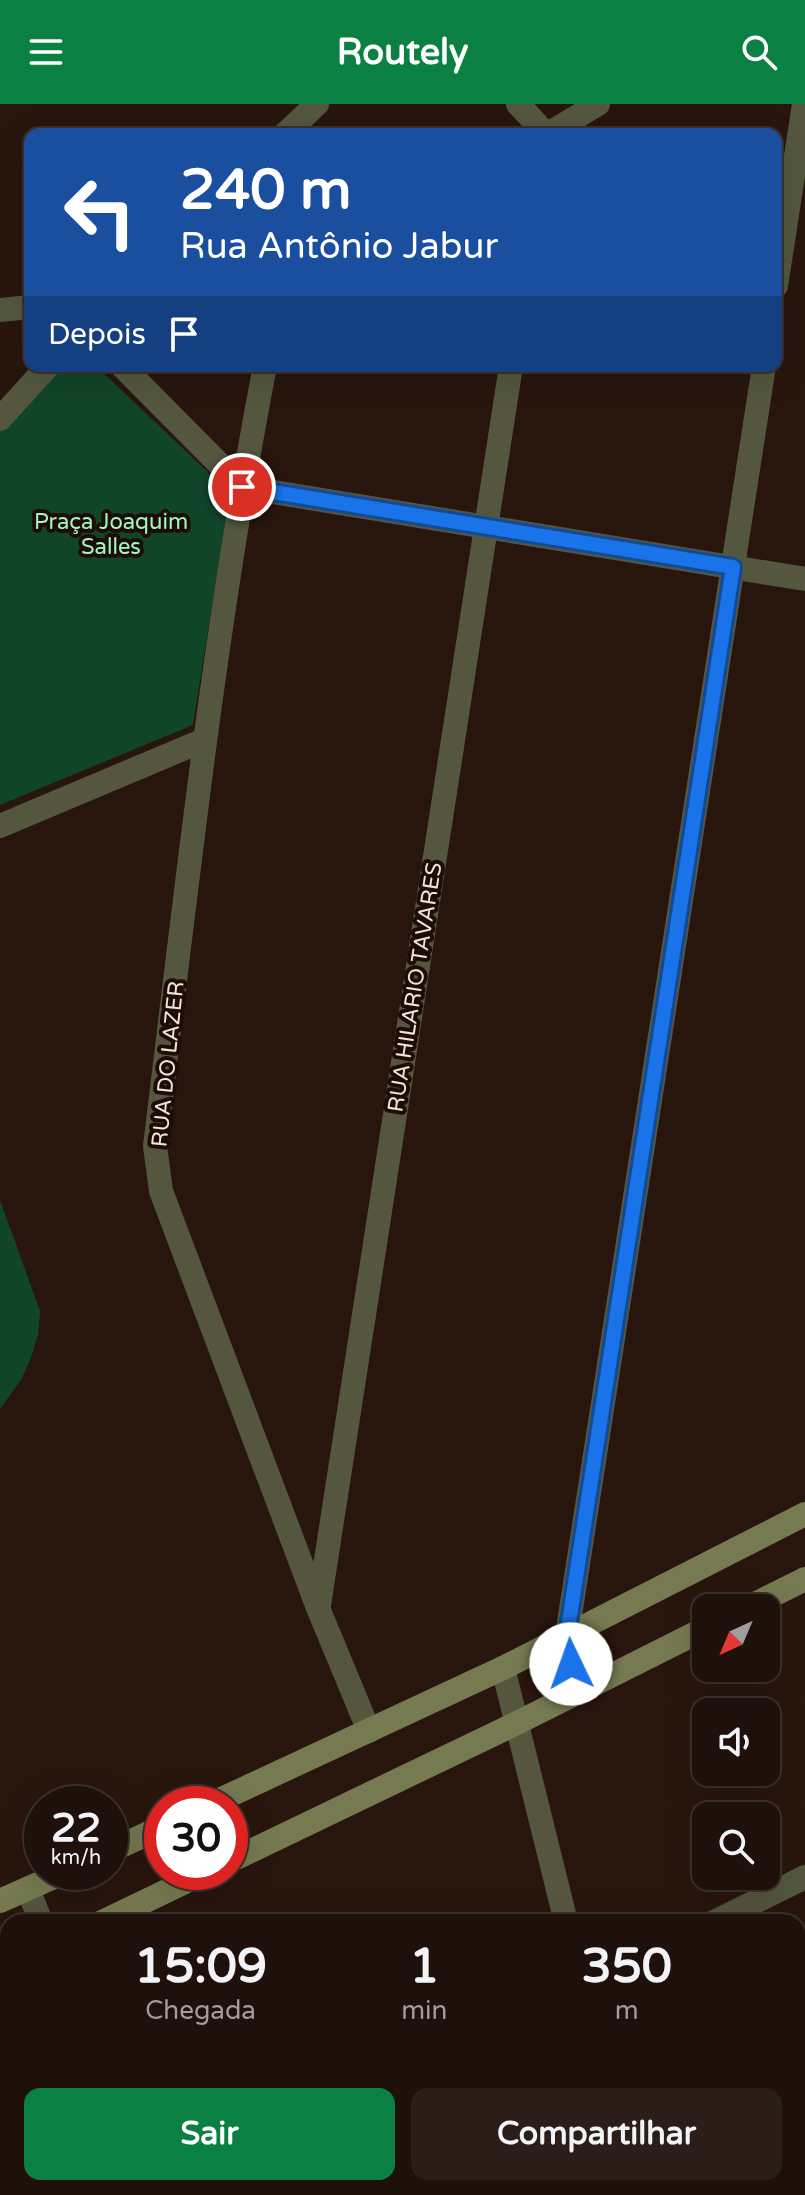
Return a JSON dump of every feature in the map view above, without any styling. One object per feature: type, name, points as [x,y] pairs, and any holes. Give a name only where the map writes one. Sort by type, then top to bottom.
[{"type":"main road","points":[[248,1787],[503,1668],[805,1514]]},
{"type":"main road","points":[[775,1594],[805,1579]]},
{"type":"main road","points":[[248,1852],[692,1635]]},
{"type":"main road","points":[[0,1901],[26,1890]]},
{"type":"main road","points":[[119,1914],[169,1890]]},
{"type":"street","points":[[291,128],[317,104]]},
{"type":"street","points":[[518,104],[541,128]]},
{"type":"street","points":[[557,128],[598,104]]},
{"type":"street","points":[[782,247],[804,104]]},
{"type":"street","points":[[0,310],[24,308]]},
{"type":"street","points":[[0,419],[43,372]]},
{"type":"street","points":[[128,372],[242,487],[805,579]]},
{"type":"street","name":"RUA DO LAZER","points":[[264,372],[242,487],[204,740],[155,1146],[161,1191],[318,1608],[369,1731]]},
{"type":"street","name":"RUA HILARIO TAVARES","points":[[318,1608],[510,372]]},
{"type":"street","points":[[575,1693],[567,1635],[763,372]]},
{"type":"street","points":[[0,826],[204,740]]},
{"type":"street","points":[[503,1668],[564,1914]]},
{"type":"street","points":[[730,1914],[805,1877]]},
{"type":"street","points":[[28,1890],[38,1914]]},
{"type":"green space","name":"Praça Joaquim Salles","points":[[58,372],[102,372],[230,493],[193,725],[0,805],[0,423]]},
{"type":"green space","points":[[0,1200],[40,1311],[38,1335],[31,1358],[21,1380],[0,1409]]},
{"type":"route","points":[[242,487],[733,567],[567,1635],[571,1664]]}]
